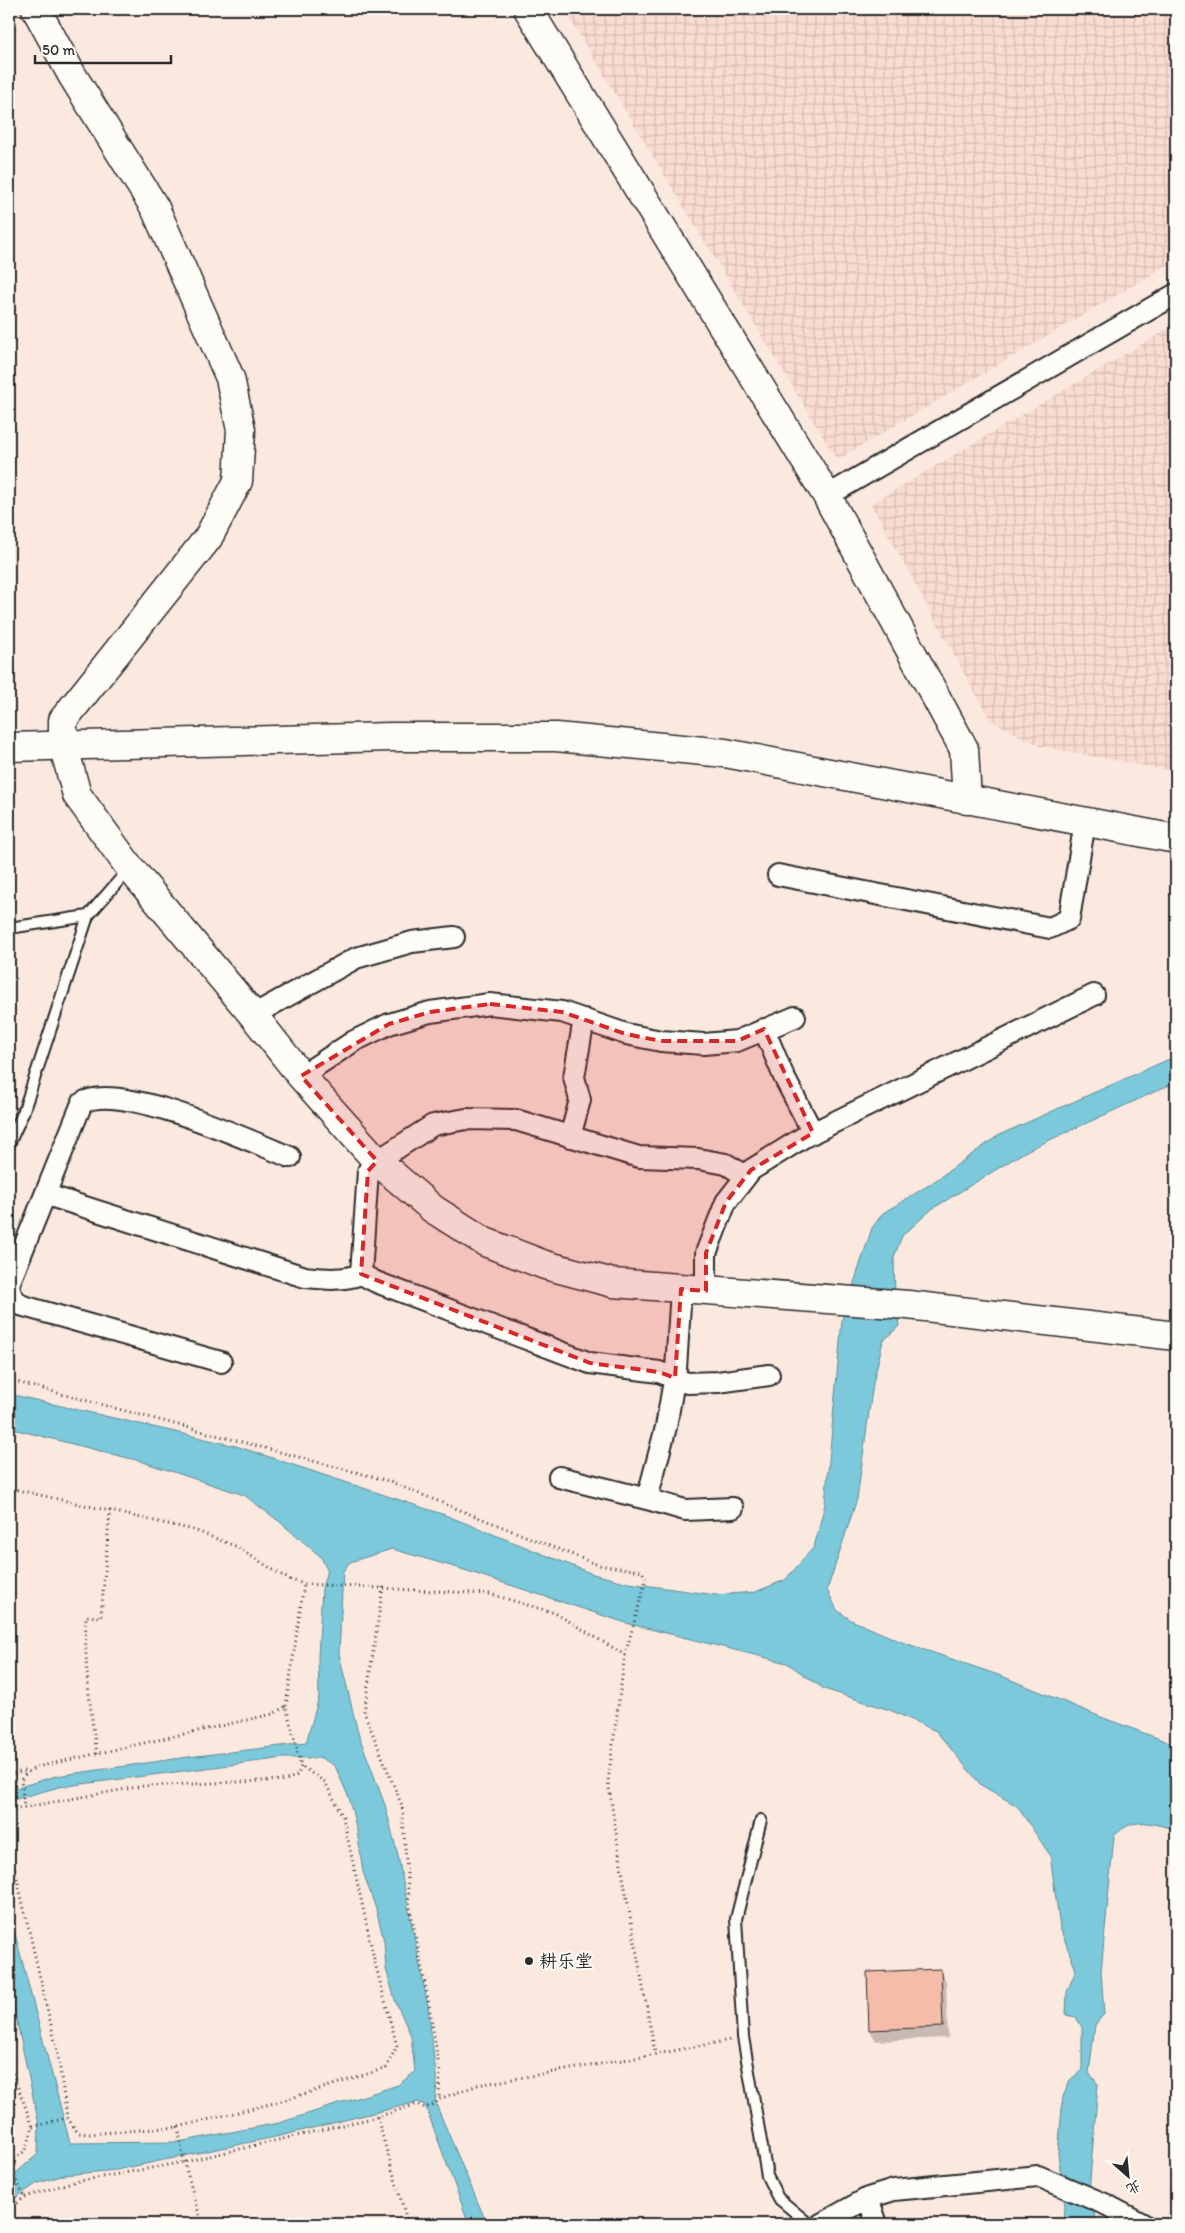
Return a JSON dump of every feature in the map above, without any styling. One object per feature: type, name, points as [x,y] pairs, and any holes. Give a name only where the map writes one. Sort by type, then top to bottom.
[{"type":"street","points":[[36,9],[72,74],[155,208],[230,378],[241,430],[238,482],[208,538],[62,720],[63,744],[77,795],[130,868],[253,1015],[301,1076],[377,1161],[433,1209],[485,1242],[545,1265],[613,1283],[908,1305],[1176,1336]]},
{"type":"street","points":[[528,9],[827,496],[964,750],[967,800]]},
{"type":"street","points":[[827,496],[1176,294]]},
{"type":"street","points":[[9,747],[63,744],[391,737],[556,737],[724,753],[1176,839]]},
{"type":"street","points":[[778,876],[1050,928],[1068,919],[1085,822]]},
{"type":"street","points":[[253,1015],[356,958],[412,942],[454,937]]},
{"type":"street","points":[[647,1499],[666,1427],[693,1290],[726,1202],[751,1170],[813,1133],[1094,995]]},
{"type":"street","points":[[301,1076],[363,1037],[389,1024],[430,1012],[490,1004],[562,1012],[626,1034],[661,1041],[704,1044],[737,1041],[796,1017]]},
{"type":"street","points":[[570,1137],[580,1100],[574,1077],[584,1020]]},
{"type":"street","points":[[764,1030],[784,1077],[813,1133]]},
{"type":"street","points":[[221,1362],[20,1305],[11,1295],[9,1284],[47,1195],[82,1103],[90,1098],[122,1098],[175,1112],[290,1157]]},
{"type":"street","points":[[362,1274],[368,1171],[377,1161],[433,1126],[466,1118],[516,1120],[639,1157],[698,1159],[726,1164],[746,1176]]},
{"type":"street","points":[[47,1195],[305,1278],[332,1280],[351,1278],[362,1274],[376,1282],[590,1363],[659,1372],[687,1383],[718,1382],[769,1375]]},
{"type":"street","points":[[559,1478],[685,1510],[733,1508]]},
{"type":"street","points":[[821,2224],[868,2198],[894,2190],[1038,2176],[1143,2224]]},
{"type":"street","points":[[868,2198],[878,2224]]},
{"type":"lane","points":[[9,1144],[23,1113],[88,916],[130,868]]},
{"type":"lane","points":[[9,928],[88,916]]},
{"type":"lane","points":[[761,1820],[736,1920],[743,2038],[766,2176],[778,2198],[809,2224]]},
{"type":"path","points":[[9,1380],[385,1480],[598,1565],[642,1571],[646,1580],[625,1655],[608,1781],[655,2053]]},
{"type":"path","points":[[9,1488],[194,1530],[235,1546],[288,1580],[304,1584],[490,1594],[555,1613],[625,1655]]},
{"type":"path","points":[[97,1754],[88,1692],[85,1641],[86,1616],[101,1617],[110,1510]]},
{"type":"path","points":[[9,1810],[143,1786],[286,1780],[298,1775],[301,1766],[286,1706],[304,1584]]},
{"type":"path","points":[[383,1588],[364,1712],[402,1806],[408,1902],[430,2004],[440,2073],[439,2099]]},
{"type":"path","points":[[24,1806],[21,1780],[26,1773],[37,1767],[273,1714],[286,1706]]},
{"type":"path","points":[[9,1844],[58,2055],[67,2118],[78,2133],[89,2134],[178,2127],[282,2101],[386,2068],[397,2046],[375,1963],[343,1818],[325,1782],[301,1766]]},
{"type":"path","points":[[9,1774],[32,1770]]},
{"type":"path","points":[[9,2208],[25,2196],[69,2183],[184,2162],[377,2116],[417,2104],[425,2108],[435,2104],[439,2099],[478,2085],[743,2038]]},
{"type":"path","points":[[9,2064],[33,2127],[26,2150],[9,2163]]},
{"type":"path","points":[[377,2116],[408,2224]]},
{"type":"path","points":[[33,2127],[67,2118]]},
{"type":"path","points":[[178,2127],[184,2162],[202,2224]]},
{"type":"path","points":[[9,2168],[25,2196]]},
{"type":"highlighted area","points":[[490,1004],[562,1012],[626,1034],[661,1041],[737,1041],[764,1029],[813,1133],[751,1170],[726,1202],[706,1253],[706,1291],[681,1289],[675,1378],[659,1372],[590,1363],[361,1274],[368,1171],[377,1161],[301,1076],[389,1024],[430,1012]]},
{"type":"shaded area","points":[[564,9],[1176,9],[1176,260],[837,460]]},
{"type":"shaded area","points":[[1176,324],[1176,772],[1040,746],[990,720],[871,504]]},
{"type":"water","points":[[1176,1056],[1176,1082],[1028,1150],[932,1209],[902,1236],[894,1257],[895,1298],[899,1326],[883,1341],[873,1383],[857,1499],[827,1590],[837,1610],[851,1620],[902,1642],[1004,1677],[1101,1717],[1176,1745],[1176,1829],[1150,1823],[1136,1823],[1122,1829],[1114,1836],[1101,1971],[1104,2014],[1095,2025],[1089,2073],[1098,2084],[1089,2192],[1095,2198],[1094,2224],[1064,2224],[1065,2207],[1058,2153],[1063,2097],[1070,2080],[1082,2070],[1082,2027],[1076,2017],[1066,2015],[1067,1992],[1076,1970],[1060,1928],[1050,1855],[1017,1806],[981,1785],[936,1731],[890,1710],[824,1689],[787,1663],[626,1623],[458,1568],[392,1549],[350,1562],[343,1571],[339,1654],[358,1733],[385,1805],[398,1856],[428,2006],[437,2084],[435,2102],[487,2224],[469,2224],[425,2105],[418,2102],[280,2136],[116,2170],[64,2175],[36,2184],[9,2202],[9,2179],[38,2154],[39,2125],[9,1985],[9,1911],[70,2143],[178,2142],[279,2123],[398,2085],[415,2072],[411,2036],[395,2000],[386,1969],[384,1941],[376,1909],[363,1872],[357,1831],[349,1798],[335,1766],[321,1758],[284,1758],[59,1787],[9,1801],[9,1790],[56,1776],[188,1757],[306,1743],[319,1697],[318,1657],[322,1588],[327,1570],[321,1557],[280,1522],[244,1495],[140,1461],[9,1428],[9,1394],[236,1446],[445,1515],[593,1574],[629,1583],[716,1595],[755,1592],[785,1580],[814,1547],[825,1504],[842,1320],[872,1228],[883,1213],[929,1185],[999,1135]]},
{"type":"building","points":[[941,1969],[943,2027],[869,2030],[867,1972]]},
{"type":"place","name":"耕乐堂","points":[[529,1961]]}]
